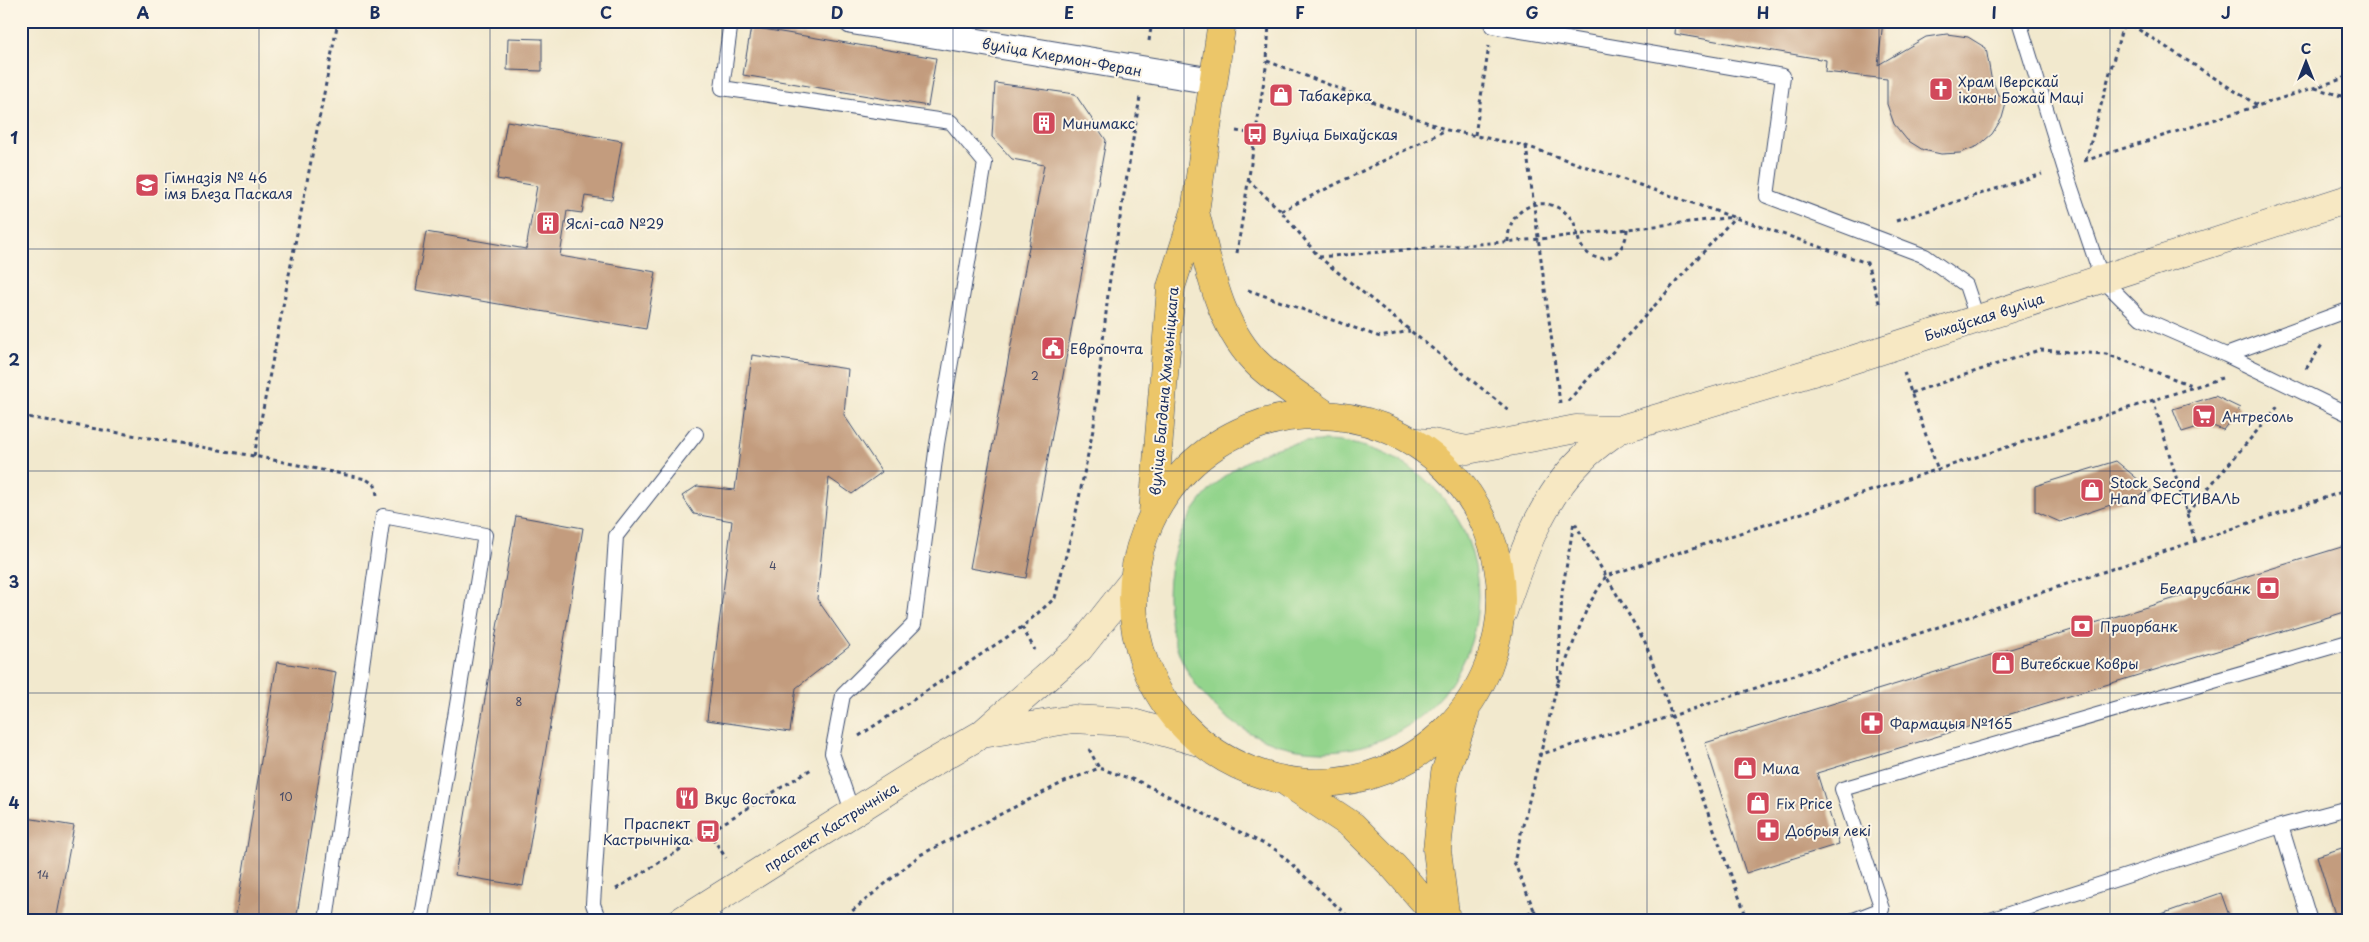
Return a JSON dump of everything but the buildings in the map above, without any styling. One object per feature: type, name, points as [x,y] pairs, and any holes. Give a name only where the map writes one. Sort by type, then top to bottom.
[{"type":"main road","name":"вуліца Багдана Хмяльніцкага","points":[[1153,513],[1172,286],[1196,212],[1222,21]]},
{"type":"main road","name":"Быхаўская вуліца","points":[[1416,442],[1467,450],[1576,429],[1618,430],[1836,365],[2348,199]]},
{"type":"main road","name":"вуліца Багдана Хмяльніцкага","points":[[1196,212],[1214,285],[1230,328],[1259,365],[1325,414]]},
{"type":"main road","points":[[1442,921],[1394,867],[1353,826],[1288,783],[1240,768],[1198,742],[1159,697],[1136,641],[1132,582],[1140,546],[1153,513],[1196,459],[1256,424],[1325,414],[1372,422],[1416,442],[1465,486],[1495,545],[1503,612],[1492,664],[1467,710],[1445,773],[1437,850],[1446,921]]},
{"type":"main road","name":"Быхаўская вуліца","points":[[1503,612],[1537,521],[1558,488],[1581,459],[1618,430]]},
{"type":"main road","name":"праспект Кастрычніка","points":[[681,921],[710,913],[853,814],[982,734],[1079,649],[1132,582]]},
{"type":"main road","points":[[1288,783],[1355,781],[1408,760],[1417,756],[1467,710]]},
{"type":"main road","name":"праспект Кастрычніка","points":[[982,734],[1072,719],[1129,722],[1198,742]]},
{"type":"street","name":"вуліца Клермон-Феран","points":[[852,21],[891,24],[1213,82]]},
{"type":"lane","points":[[731,21],[722,88],[951,122],[985,163],[937,444],[914,624],[843,695],[832,754],[853,814]]},
{"type":"lane","points":[[1493,21],[1492,26],[1783,76],[1767,196],[1925,256],[1966,284],[1977,318]]},
{"type":"lane","points":[[2019,21],[2064,167],[2102,279],[2140,318],[2226,355],[2348,414]]},
{"type":"lane","points":[[2226,355],[2348,310]]},
{"type":"lane","points":[[599,921],[593,904],[616,536],[696,434]]},
{"type":"lane","points":[[326,921],[382,516],[486,535],[422,917],[419,921]]},
{"type":"lane","points":[[1851,921],[1884,915],[1842,789],[2348,642]]},
{"type":"lane","points":[[1987,921],[2281,826],[2348,808]]},
{"type":"lane","points":[[2281,826],[2310,921]]},
{"type":"path","points":[[254,456],[338,21]]},
{"type":"path","points":[[665,857],[800,777],[1022,627],[1055,598],[1072,532],[1094,425],[1109,284],[1152,21]]},
{"type":"path","points":[[1237,260],[1267,61],[1268,21]]},
{"type":"path","points":[[2086,160],[2125,21],[2257,106]]},
{"type":"path","points":[[2344,21],[2348,32]]},
{"type":"path","points":[[1267,61],[1448,130],[1526,146],[1867,263],[1880,306]]},
{"type":"path","points":[[1895,221],[2348,77]]},
{"type":"path","points":[[1474,135],[1484,78]]},
{"type":"path","points":[[2314,88],[2348,98]]},
{"type":"path","points":[[1281,211],[1448,130]]},
{"type":"path","points":[[1526,146],[1540,239],[1561,409],[1736,217]]},
{"type":"path","points":[[1248,180],[1281,211],[1319,257],[1512,412]]},
{"type":"path","points":[[1508,242],[1508,232],[1518,214],[1535,204],[1547,204],[1558,207],[1567,214],[1574,224],[1583,249],[1589,254],[1604,258],[1619,252],[1624,245],[1627,229]]},
{"type":"path","points":[[1319,257],[1540,239],[1736,217]]},
{"type":"path","points":[[1243,288],[1380,337],[1410,331]]},
{"type":"path","points":[[2313,348],[2330,342]]},
{"type":"path","points":[[2187,513],[2294,388],[2322,345]]},
{"type":"path","points":[[1911,393],[2039,350],[2106,354],[2194,386]]},
{"type":"path","points":[[1540,921],[1514,862],[1538,756],[1558,682],[1588,606],[1606,576],[1937,468],[2253,368]]},
{"type":"path","points":[[1904,372],[1937,468]]},
{"type":"path","points":[[2152,399],[2195,541]]},
{"type":"path","points":[[21,416],[254,456],[366,479],[375,485],[382,516]]},
{"type":"path","points":[[1538,756],[1672,716],[2348,490]]},
{"type":"path","points":[[1558,682],[1562,592],[1574,522],[1645,642],[1748,921]]},
{"type":"path","points":[[1022,627],[1036,651]]},
{"type":"path","points":[[1086,744],[1099,768]]},
{"type":"path","points":[[840,921],[920,855],[1062,783],[1099,768],[1140,782],[1276,850],[1353,921]]},
{"type":"path","points":[[1513,921],[1534,910]]},
{"type":"green space","points":[[1308,441],[1338,441],[1368,447],[1396,459],[1422,476],[1443,497],[1460,523],[1472,551],[1478,581],[1478,611],[1467,655],[1452,682],[1433,706],[1409,725],[1382,740],[1338,751],[1308,751],[1278,745],[1250,733],[1224,716],[1203,695],[1186,669],[1174,641],[1168,611],[1168,581],[1174,551],[1186,523],[1203,497],[1224,476],[1250,459],[1278,447]]},
{"type":"place","name":"Храм Іверскай іконы Божай Маці","points":[[1941,89]]},
{"type":"place","name":"Табакерка","points":[[1281,95]]},
{"type":"place","name":"Минимакс","points":[[1044,123]]},
{"type":"place","name":"Вуліца Быхаўская","points":[[1255,134]]},
{"type":"place","name":"Гімназія № 46 імя Блеза Паскаля","points":[[147,185]]},
{"type":"place","name":"Яслі-сад №29","points":[[548,223]]},
{"type":"place","name":"Европочта","points":[[1053,348]]},
{"type":"place","name":"Антресоль","points":[[2204,416]]},
{"type":"place","name":"Stock Second Hand ФЕСТИВАЛЬ","points":[[2092,490]]},
{"type":"place","name":"Беларусбанк","points":[[2268,588]]},
{"type":"place","name":"Приорбанк","points":[[2082,626]]},
{"type":"place","name":"Витебские Ковры","points":[[2003,663]]},
{"type":"place","name":"Фармацыя №165","points":[[1872,723]]},
{"type":"place","name":"Мила","points":[[1745,768]]},
{"type":"place","name":"Вкус востока","points":[[687,798]]},
{"type":"place","name":"Fix Price","points":[[1758,803]]},
{"type":"place","name":"Добрыя лекі","points":[[1768,830]]},
{"type":"place","name":"Праспект Кастрычніка","points":[[708,831]]}]
